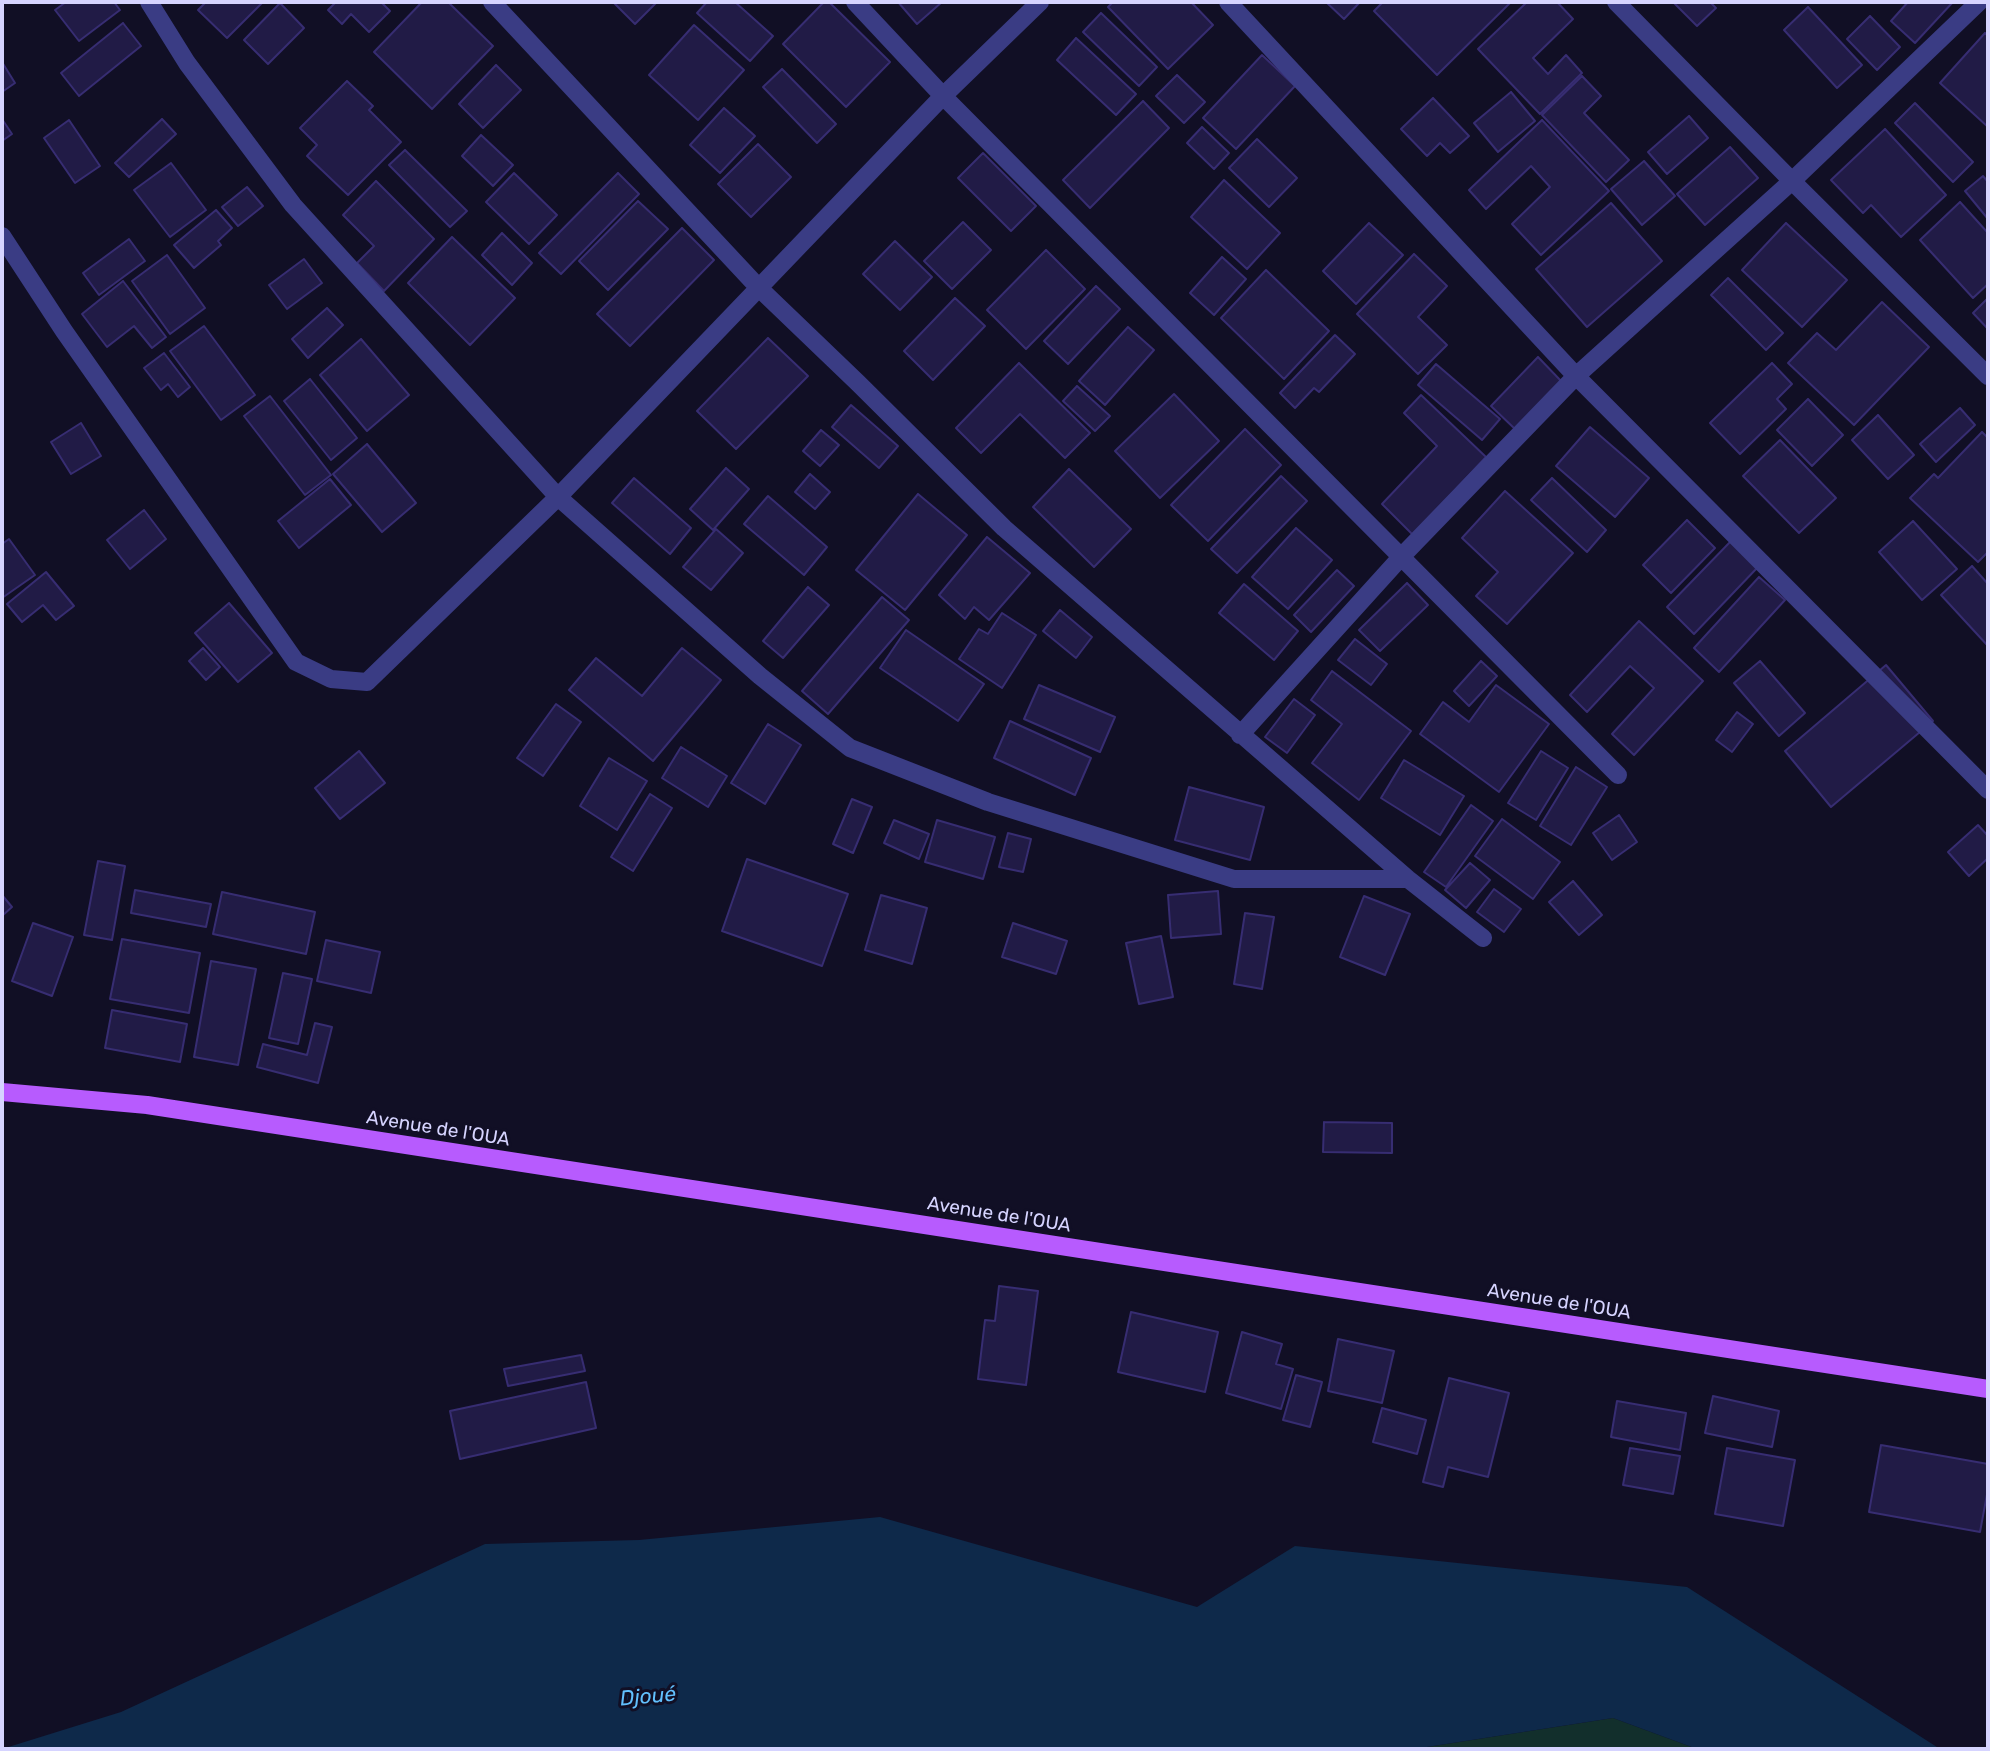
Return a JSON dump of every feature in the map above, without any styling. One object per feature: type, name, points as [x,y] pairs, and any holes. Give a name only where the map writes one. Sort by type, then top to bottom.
[{"type":"main road","name":"Avenue de l'OUA","points":[[2,1092],[147,1105],[1988,1389]]},
{"type":"street","points":[[149,2],[187,63],[293,205],[558,497],[760,676],[850,748],[988,802],[1234,879],[1408,879]]},
{"type":"street","points":[[492,2],[759,288],[859,383],[1004,528],[1408,879],[1483,938]]},
{"type":"street","points":[[855,2],[943,96],[1618,775]]},
{"type":"street","points":[[2,236],[64,331],[296,662],[331,679],[367,681],[558,497],[943,96],[1040,2]]},
{"type":"street","points":[[1228,2],[1576,376],[1988,790]]},
{"type":"street","points":[[1616,2],[1988,376]]},
{"type":"street","points":[[1240,735],[1402,556],[1576,376],[1792,181],[1979,2]]},
{"type":"green space","points":[[1613,1718],[1697,1749],[1414,1749]]},
{"type":"water","name":"Djoué","points":[[880,1517],[1197,1607],[1295,1546],[1687,1587],[1940,1749],[1697,1749],[1613,1718],[1414,1749],[2,1749],[121,1712],[485,1544],[639,1540]]},
{"type":"building","points":[[66,2],[114,2],[120,10],[79,41],[55,10]]},
{"type":"building","points":[[206,2],[263,2],[227,38],[198,10]]},
{"type":"building","points":[[336,2],[381,2],[390,11],[369,32],[351,14],[342,24],[328,10]]},
{"type":"building","points":[[422,2],[448,2],[493,46],[432,109],[374,52]]},
{"type":"building","points":[[613,2],[657,2],[635,24]]},
{"type":"building","points":[[707,2],[735,2],[773,36],[750,61],[697,13]]},
{"type":"building","points":[[824,2],[829,2],[890,62],[846,107],[783,44]]},
{"type":"building","points":[[898,2],[942,2],[917,24]]},
{"type":"building","points":[[1113,2],[1191,2],[1213,25],[1168,69],[1108,7]]},
{"type":"building","points":[[1326,2],[1360,2],[1344,19]]},
{"type":"building","points":[[1383,2],[1511,2],[1437,75],[1374,11]]},
{"type":"building","points":[[1527,2],[1557,2],[1573,19],[1533,58],[1548,74],[1566,55],[1582,73],[1540,114],[1478,49]]},
{"type":"building","points":[[1673,2],[1710,2],[1716,8],[1697,26]]},
{"type":"building","points":[[1908,2],[1953,2],[1915,43],[1891,21]]},
{"type":"building","points":[[280,3],[304,28],[268,64],[244,40]]},
{"type":"building","points":[[1808,7],[1862,65],[1837,88],[1784,30]]},
{"type":"building","points":[[1101,13],[1157,67],[1139,86],[1083,32]]},
{"type":"building","points":[[1870,16],[1900,47],[1877,70],[1847,39]]},
{"type":"building","points":[[123,23],[141,46],[79,96],[61,73]]},
{"type":"building","points":[[694,25],[744,70],[698,120],[649,75]]},
{"type":"building","points":[[1985,33],[1988,36],[1988,127],[1940,83]]},
{"type":"building","points":[[1076,38],[1136,94],[1116,115],[1057,60]]},
{"type":"building","points":[[1262,55],[1295,86],[1236,149],[1203,118]]},
{"type":"building","points":[[2,62],[15,83],[2,92]]},
{"type":"building","points":[[496,65],[521,90],[483,128],[459,104]]},
{"type":"building","points":[[782,69],[836,124],[817,143],[763,87]]},
{"type":"building","points":[[1177,75],[1205,102],[1184,123],[1156,96]]},
{"type":"building","points":[[1582,76],[1601,96],[1584,113],[1629,160],[1606,182],[1542,115]]},
{"type":"building","points":[[347,81],[373,106],[369,110],[401,142],[348,195],[307,156],[317,145],[300,128]]},
{"type":"building","points":[[1511,92],[1535,121],[1498,152],[1474,123]]},
{"type":"building","points":[[1433,98],[1469,136],[1450,153],[1440,143],[1427,156],[1401,129]]},
{"type":"building","points":[[1143,101],[1169,128],[1090,208],[1063,180]]},
{"type":"building","points":[[1915,103],[1973,162],[1953,182],[1895,123]]},
{"type":"building","points":[[724,108],[755,136],[720,173],[690,145]]},
{"type":"building","points":[[1689,116],[1708,138],[1667,174],[1648,152]]},
{"type":"building","points":[[2,119],[12,134],[2,141]]},
{"type":"building","points":[[162,119],[176,134],[129,177],[115,163]]},
{"type":"building","points":[[69,120],[100,166],[75,183],[44,138]]},
{"type":"building","points":[[1542,120],[1609,191],[1541,255],[1512,224],[1550,187],[1531,166],[1486,209],[1469,190]]},
{"type":"building","points":[[1202,127],[1229,153],[1214,169],[1187,143]]},
{"type":"building","points":[[1885,129],[1946,195],[1901,237],[1871,205],[1863,213],[1831,180]]},
{"type":"building","points":[[481,135],[513,165],[493,186],[462,156]]},
{"type":"building","points":[[1257,139],[1297,178],[1269,207],[1229,168]]},
{"type":"building","points":[[758,144],[791,177],[751,217],[718,184]]},
{"type":"building","points":[[1730,147],[1758,178],[1705,225],[1677,194]]},
{"type":"building","points":[[405,150],[467,211],[450,227],[389,165]]},
{"type":"building","points":[[983,153],[1036,206],[1011,231],[958,178]]},
{"type":"building","points":[[1644,161],[1675,196],[1642,225],[1611,189]]},
{"type":"building","points":[[171,163],[206,210],[170,237],[134,190]]},
{"type":"building","points":[[514,173],[557,215],[529,244],[486,202]]},
{"type":"building","points":[[618,173],[639,194],[561,274],[539,253]]},
{"type":"building","points":[[1983,176],[1988,182],[1988,219],[1965,191]]},
{"type":"building","points":[[1224,180],[1280,233],[1247,269],[1191,217]]},
{"type":"building","points":[[376,181],[434,239],[384,291],[357,263],[374,246],[343,215]]},
{"type":"building","points":[[247,187],[263,206],[238,226],[222,207]]},
{"type":"building","points":[[638,201],[668,229],[608,290],[579,261]]},
{"type":"building","points":[[1960,202],[1988,233],[1988,284],[1973,298],[1920,240]]},
{"type":"building","points":[[1611,203],[1662,261],[1587,327],[1536,269]]},
{"type":"building","points":[[216,210],[232,228],[218,241],[221,245],[194,268],[174,245]]},
{"type":"building","points":[[963,222],[991,250],[952,289],[924,261]]},
{"type":"building","points":[[1369,223],[1403,255],[1356,304],[1323,271]]},
{"type":"building","points":[[1786,223],[1847,280],[1802,327],[1742,270]]},
{"type":"building","points":[[682,228],[714,260],[630,346],[597,314]]},
{"type":"building","points":[[502,233],[532,263],[512,285],[482,255]]},
{"type":"building","points":[[452,237],[515,298],[470,345],[408,283]]},
{"type":"building","points":[[129,239],[145,261],[99,295],[83,273]]},
{"type":"building","points":[[895,241],[932,277],[900,310],[863,274]]},
{"type":"building","points":[[1046,250],[1085,289],[1026,349],[987,310]]},
{"type":"building","points":[[1414,254],[1447,286],[1418,317],[1447,345],[1418,374],[1357,314]]},
{"type":"building","points":[[167,255],[205,308],[170,334],[132,281]]},
{"type":"building","points":[[1222,257],[1246,279],[1214,315],[1190,293]]},
{"type":"building","points":[[304,259],[322,283],[287,309],[269,285]]},
{"type":"building","points":[[1266,270],[1329,331],[1284,379],[1221,318]]},
{"type":"building","points":[[1728,278],[1783,333],[1766,350],[1711,295]]},
{"type":"building","points":[[123,281],[166,337],[152,348],[134,326],[107,347],[82,314]]},
{"type":"building","points":[[1096,286],[1120,309],[1068,364],[1044,341]]},
{"type":"building","points":[[955,298],[985,326],[933,380],[904,351]]},
{"type":"building","points":[[1988,298],[1988,329],[1973,313]]},
{"type":"building","points":[[1882,302],[1929,347],[1854,425],[1788,363],[1817,333],[1836,350]]},
{"type":"building","points":[[327,308],[343,325],[308,358],[292,339]]},
{"type":"building","points":[[204,326],[255,395],[221,420],[170,351]]},
{"type":"building","points":[[1128,327],[1154,350],[1105,405],[1079,381]]},
{"type":"building","points":[[1335,335],[1355,354],[1319,392],[1314,388],[1295,408],[1280,393]]},
{"type":"building","points":[[768,338],[808,376],[736,449],[697,411]]},
{"type":"building","points":[[361,339],[409,395],[367,431],[320,375]]},
{"type":"building","points":[[164,353],[190,387],[178,397],[168,384],[161,390],[144,368]]},
{"type":"building","points":[[1538,357],[1562,382],[1516,430],[1491,406]]},
{"type":"building","points":[[1019,363],[1090,433],[1065,458],[1020,414],[981,453],[956,428]]},
{"type":"building","points":[[1772,363],[1792,384],[1777,399],[1786,409],[1740,454],[1710,423]]},
{"type":"building","points":[[1436,364],[1500,419],[1482,440],[1418,385]]},
{"type":"building","points":[[310,379],[357,438],[331,460],[284,401]]},
{"type":"building","points":[[1077,386],[1110,416],[1095,431],[1063,401]]},
{"type":"building","points":[[1174,394],[1219,441],[1160,498],[1115,451]]},
{"type":"building","points":[[1421,395],[1486,457],[1413,535],[1382,504],[1437,446],[1404,413]]},
{"type":"building","points":[[270,396],[331,475],[305,495],[244,416]]},
{"type":"building","points":[[1808,399],[1843,435],[1812,466],[1777,430]]},
{"type":"building","points":[[851,405],[898,446],[879,468],[832,427]]},
{"type":"building","points":[[1960,408],[1975,425],[1936,462],[1920,444]]},
{"type":"building","points":[[1878,415],[1914,455],[1888,479],[1852,440]]},
{"type":"building","points":[[81,423],[101,456],[71,474],[51,442]]},
{"type":"building","points":[[1590,427],[1649,478],[1615,517],[1556,466]]},
{"type":"building","points":[[1245,429],[1281,465],[1208,541],[1171,505]]},
{"type":"building","points":[[821,430],[839,445],[820,466],[803,451]]},
{"type":"building","points":[[1982,432],[1988,438],[1988,552],[1978,562],[1910,498],[1934,474],[1938,478]]},
{"type":"building","points":[[1780,440],[1836,498],[1799,533],[1743,476]]},
{"type":"building","points":[[367,444],[416,503],[382,532],[333,474]]},
{"type":"building","points":[[726,468],[749,489],[713,530],[690,509]]},
{"type":"building","points":[[1069,469],[1131,529],[1094,567],[1033,507]]},
{"type":"building","points":[[810,474],[830,492],[815,509],[795,492]]},
{"type":"building","points":[[1281,476],[1307,501],[1237,573],[1211,549]]},
{"type":"building","points":[[634,478],[691,528],[670,554],[612,503]]},
{"type":"building","points":[[1552,478],[1606,530],[1587,552],[1531,500]]},
{"type":"building","points":[[330,479],[351,505],[299,548],[278,521]]},
{"type":"building","points":[[1505,491],[1573,553],[1507,624],[1476,596],[1498,572],[1462,538]]},
{"type":"building","points":[[918,494],[967,535],[905,610],[856,570]]},
{"type":"building","points":[[768,496],[827,547],[804,575],[744,524]]},
{"type":"building","points":[[144,510],[166,539],[130,569],[107,540]]},
{"type":"building","points":[[1687,520],[1715,548],[1671,593],[1643,565]]},
{"type":"building","points":[[1913,521],[1957,569],[1922,600],[1879,552]]},
{"type":"building","points":[[1296,528],[1332,560],[1288,609],[1252,577]]},
{"type":"building","points":[[716,529],[743,553],[711,590],[683,567]]},
{"type":"building","points":[[987,537],[1030,573],[989,620],[974,607],[965,619],[939,595]]},
{"type":"building","points":[[9,539],[35,575],[2,598],[2,544]]},
{"type":"building","points":[[1731,541],[1758,567],[1694,634],[1667,607]]},
{"type":"building","points":[[1972,566],[1988,584],[1988,646],[1941,595]]},
{"type":"building","points":[[1337,570],[1354,586],[1311,632],[1294,615]]},
{"type":"building","points":[[46,572],[74,606],[56,620],[43,605],[22,622],[7,604]]},
{"type":"building","points":[[1759,577],[1785,600],[1719,672],[1694,648]]},
{"type":"building","points":[[1407,583],[1428,605],[1380,651],[1359,630]]},
{"type":"building","points":[[1244,584],[1298,631],[1274,660],[1219,613]]},
{"type":"building","points":[[808,587],[829,605],[783,658],[763,641]]},
{"type":"building","points":[[882,597],[909,620],[828,714],[802,691]]},
{"type":"building","points":[[229,603],[272,653],[238,682],[195,633]]},
{"type":"building","points":[[1060,610],[1092,637],[1076,658],[1043,631]]},
{"type":"building","points":[[1002,613],[1036,635],[1002,688],[959,659],[979,629],[988,634]]},
{"type":"building","points":[[1639,621],[1703,681],[1634,755],[1612,734],[1654,688],[1630,666],[1587,712],[1570,695]]},
{"type":"building","points":[[906,630],[984,684],[958,721],[880,668]]},
{"type":"building","points":[[1355,639],[1387,664],[1371,685],[1338,660]]},
{"type":"building","points":[[203,648],[220,667],[206,680],[189,661]]},
{"type":"building","points":[[682,648],[721,680],[653,761],[569,690],[596,658],[642,696]]},
{"type":"building","points":[[1481,661],[1497,676],[1469,706],[1454,691]]},
{"type":"building","points":[[1760,661],[1805,713],[1779,736],[1734,683]]},
{"type":"building","points":[[1886,665],[1933,721],[1831,807],[1785,751]]},
{"type":"building","points":[[1332,671],[1411,731],[1359,800],[1312,763],[1342,724],[1311,700]]},
{"type":"building","points":[[1039,685],[1115,717],[1100,752],[1024,719]]},
{"type":"building","points":[[1496,685],[1549,724],[1499,792],[1420,734],[1443,702],[1469,722]]},
{"type":"building","points":[[1294,699],[1315,715],[1287,753],[1265,737]]},
{"type":"building","points":[[556,704],[581,722],[543,776],[517,758]]},
{"type":"building","points":[[1737,712],[1753,724],[1732,752],[1716,740]]},
{"type":"building","points":[[1010,721],[1091,758],[1075,795],[994,758]]},
{"type":"building","points":[[768,724],[801,745],[765,804],[731,783]]},
{"type":"building","points":[[681,747],[727,776],[708,807],[662,778]]},
{"type":"building","points":[[359,751],[385,783],[340,819],[315,788]]},
{"type":"building","points":[[1541,751],[1568,768],[1536,820],[1508,803]]},
{"type":"building","points":[[609,758],[647,781],[617,830],[580,806]]},
{"type":"building","points":[[1404,760],[1464,796],[1440,835],[1381,798]]},
{"type":"building","points":[[1576,767],[1607,787],[1571,845],[1540,826]]},
{"type":"building","points":[[1189,787],[1264,807],[1250,860],[1175,840]]},
{"type":"building","points":[[650,794],[672,808],[633,871],[611,857]]},
{"type":"building","points":[[852,799],[872,807],[853,853],[833,844]]},
{"type":"building","points":[[1471,805],[1493,821],[1446,887],[1424,872]]},
{"type":"building","points":[[1619,815],[1637,842],[1612,860],[1593,833]]},
{"type":"building","points":[[1502,819],[1560,862],[1533,899],[1475,856]]},
{"type":"building","points":[[894,820],[929,834],[919,859],[884,843]]},
{"type":"building","points":[[937,820],[995,837],[983,879],[925,862]]},
{"type":"building","points":[[1978,825],[1988,836],[1988,858],[1969,876],[1948,852]]},
{"type":"building","points":[[1008,833],[1031,839],[1023,872],[999,867]]},
{"type":"building","points":[[747,859],[848,894],[822,966],[722,931]]},
{"type":"building","points":[[98,861],[125,866],[112,940],[84,935]]},
{"type":"building","points":[[1470,863],[1490,880],[1466,908],[1445,890]]},
{"type":"building","points":[[1573,881],[1602,915],[1579,935],[1549,902]]},
{"type":"building","points":[[1494,889],[1521,909],[1504,932],[1477,912]]},
{"type":"building","points":[[135,890],[211,904],[206,927],[131,913]]},
{"type":"building","points":[[1218,891],[1221,934],[1171,938],[1168,895]]},
{"type":"building","points":[[222,892],[315,912],[306,954],[213,934]]},
{"type":"building","points":[[2,895],[12,907],[2,916]]},
{"type":"building","points":[[881,895],[927,908],[912,964],[865,950]]},
{"type":"building","points":[[1364,896],[1410,914],[1385,975],[1340,957]]},
{"type":"building","points":[[1245,913],[1274,917],[1262,989],[1234,984]]},
{"type":"building","points":[[33,923],[73,937],[52,996],[12,981]]},
{"type":"building","points":[[1013,923],[1067,941],[1056,974],[1002,957]]},
{"type":"building","points":[[1161,936],[1173,997],[1139,1004],[1126,943]]},
{"type":"building","points":[[122,939],[200,953],[189,1013],[110,999]]},
{"type":"building","points":[[326,940],[380,952],[371,993],[317,981]]},
{"type":"building","points":[[211,961],[256,969],[238,1065],[194,1057]]},
{"type":"building","points":[[283,973],[312,979],[298,1044],[269,1038]]},
{"type":"building","points":[[112,1010],[187,1024],[180,1062],[105,1048]]},
{"type":"building","points":[[315,1023],[332,1027],[318,1083],[257,1067],[263,1044],[307,1055]]},
{"type":"building","points":[[1324,1122],[1392,1123],[1392,1153],[1323,1152]]},
{"type":"building","points":[[999,1286],[1038,1291],[1026,1385],[978,1379],[985,1320],[995,1321]]},
{"type":"building","points":[[1131,1312],[1218,1332],[1205,1392],[1118,1372]]},
{"type":"building","points":[[1242,1332],[1282,1344],[1276,1364],[1293,1369],[1281,1409],[1226,1393]]},
{"type":"building","points":[[1338,1339],[1394,1351],[1382,1403],[1328,1391]]},
{"type":"building","points":[[581,1355],[585,1371],[508,1386],[504,1369]]},
{"type":"building","points":[[1296,1375],[1322,1382],[1310,1427],[1283,1420]]},
{"type":"building","points":[[1449,1378],[1509,1393],[1488,1477],[1448,1467],[1443,1487],[1423,1482]]},
{"type":"building","points":[[586,1382],[596,1428],[460,1459],[450,1411]]},
{"type":"building","points":[[1713,1396],[1779,1411],[1772,1447],[1705,1433]]},
{"type":"building","points":[[1617,1401],[1686,1413],[1680,1450],[1611,1437]]},
{"type":"building","points":[[1382,1408],[1426,1420],[1417,1454],[1373,1442]]},
{"type":"building","points":[[1881,1445],[1988,1464],[1988,1489],[1980,1532],[1869,1512]]},
{"type":"building","points":[[1630,1448],[1680,1456],[1673,1494],[1623,1485]]},
{"type":"building","points":[[1727,1448],[1795,1460],[1783,1526],[1715,1514]]}]
